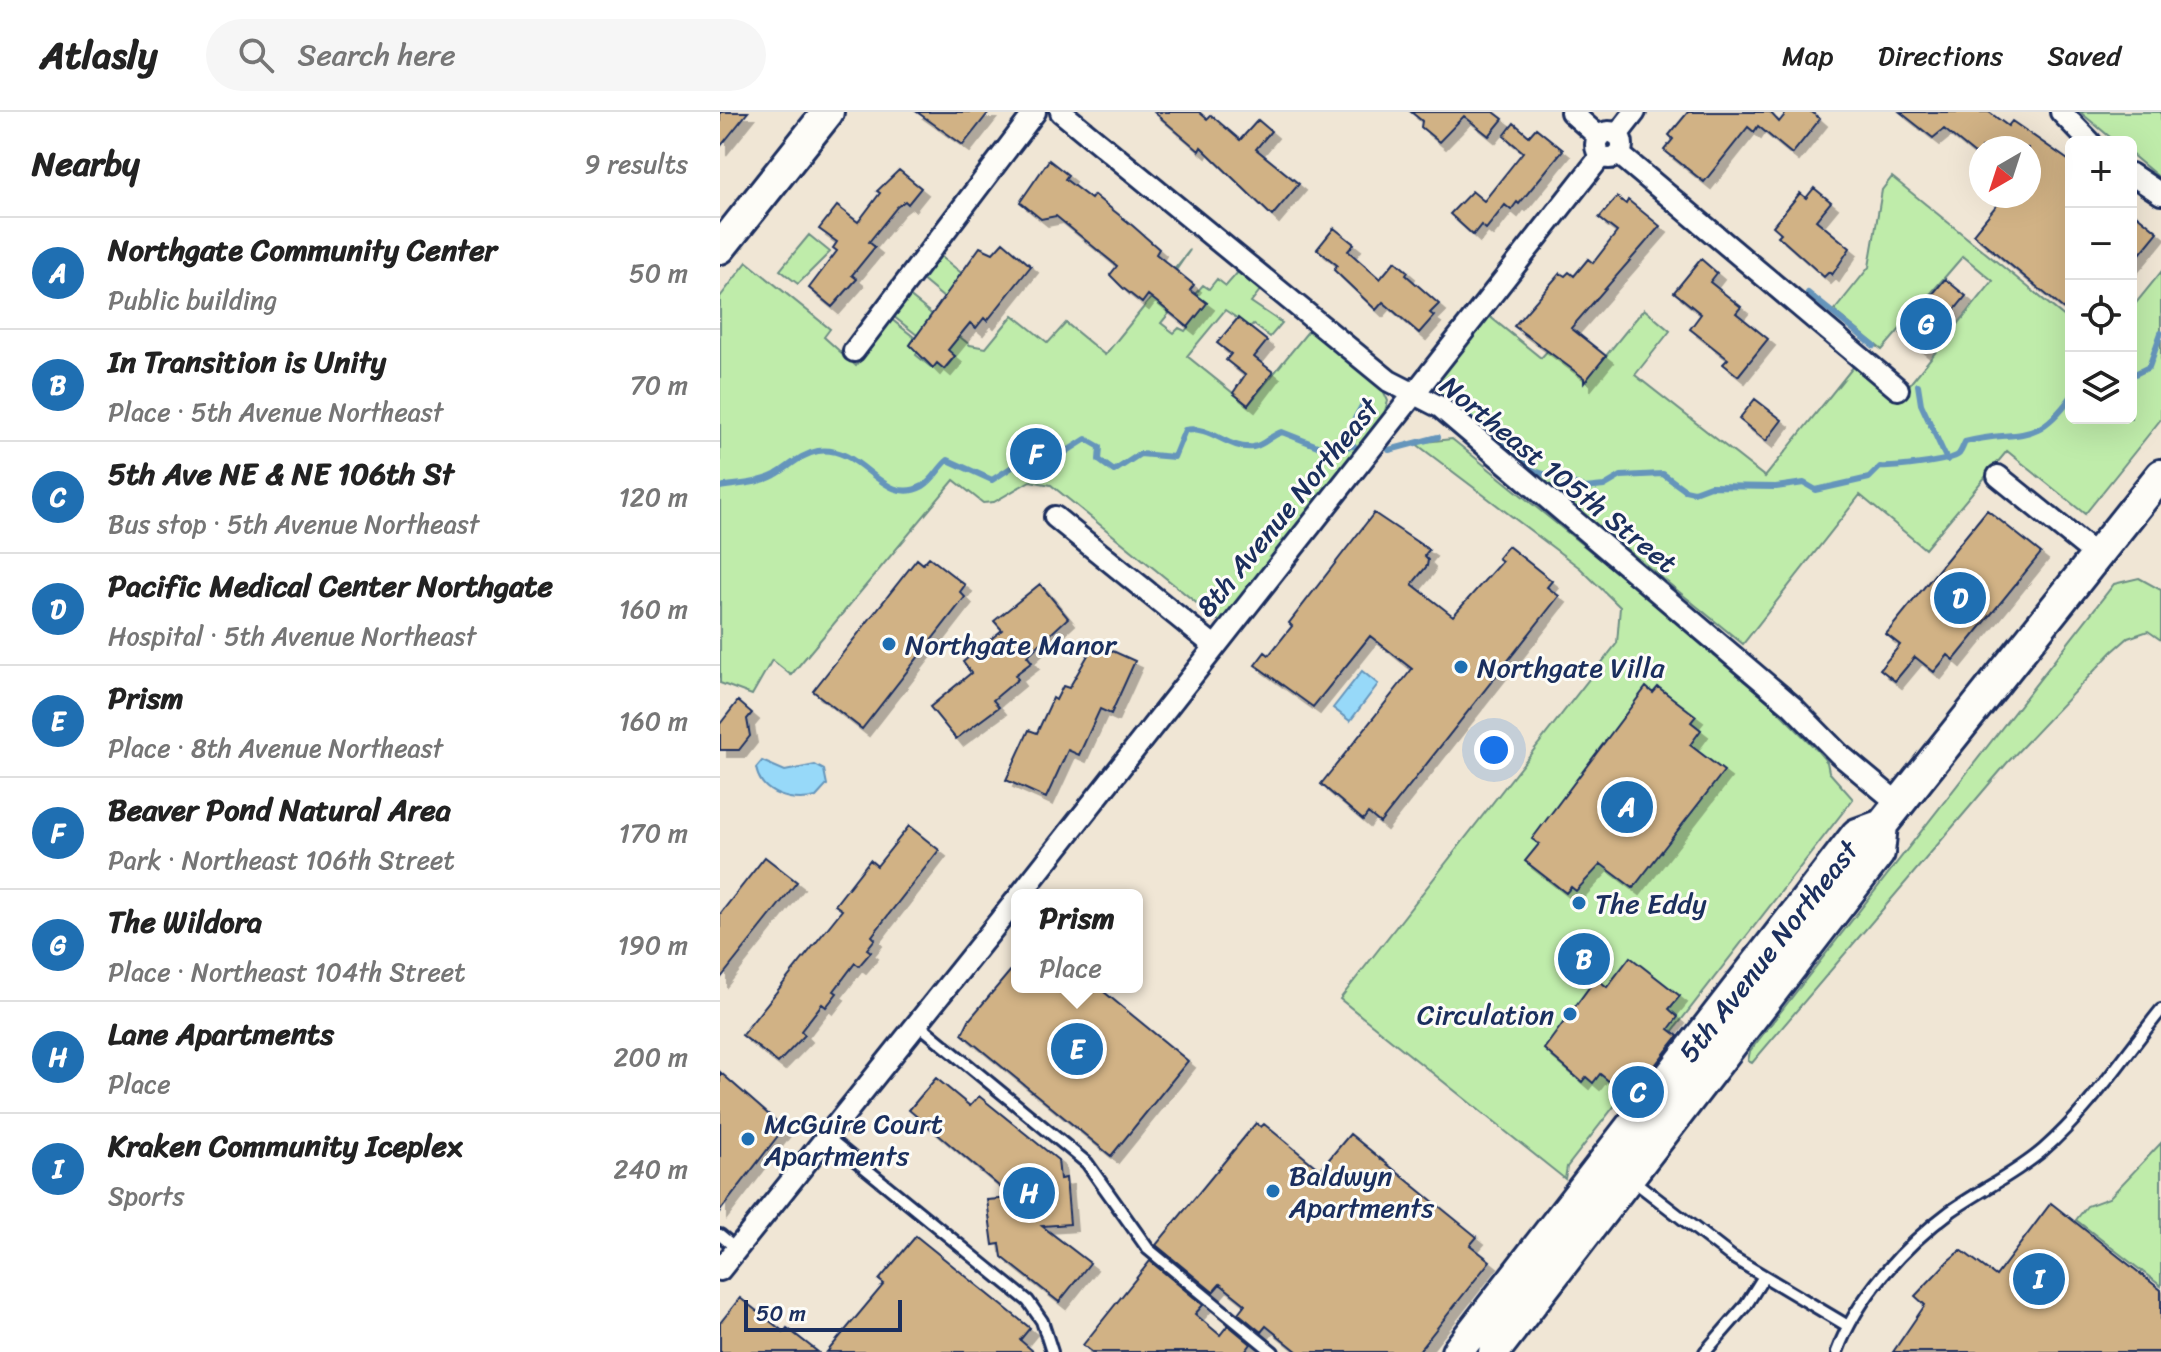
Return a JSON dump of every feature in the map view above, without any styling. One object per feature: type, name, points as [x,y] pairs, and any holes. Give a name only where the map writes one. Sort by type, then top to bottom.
[{"type":"main road","points":[[720,248],[828,112]]},
{"type":"main road","name":"5th Avenue Northeast","points":[[1457,1352],[1618,1168],[1879,853],[1890,815],[2161,475]]},
{"type":"main road","name":"5th Avenue Northeast","points":[[1494,1352],[1618,1168]]},
{"type":"street","points":[[854,351],[1035,112]]},
{"type":"street","name":"Northeast 105th Street","points":[[1061,112],[1389,381],[1440,407],[1635,571],[1792,706],[1839,754],[1890,815]]},
{"type":"street","points":[[1571,112],[1898,389]]},
{"type":"street","name":"8th Avenue Northeast","points":[[1025,889],[1213,645],[1635,112]]},
{"type":"street","points":[[2061,112],[2083,135]]},
{"type":"street","points":[[2137,178],[2161,194]]},
{"type":"street","points":[[1998,476],[2097,556]]},
{"type":"street","points":[[1055,517],[1213,645]]},
{"type":"street","name":"8th Avenue Northeast","points":[[720,1270],[1011,907]]},
{"type":"lane","points":[[1837,1352],[1848,1326],[1898,1259],[1953,1210],[2020,1168],[2060,1134],[2159,1017]]},
{"type":"lane","points":[[918,1024],[1087,1163],[1148,1249],[1273,1352]]},
{"type":"lane","points":[[827,1137],[1028,1301],[1042,1321],[1052,1352]]},
{"type":"lane","points":[[1618,1168],[1763,1278],[1848,1326]]},
{"type":"lane","points":[[720,1235],[737,1249]]},
{"type":"lane","points":[[1705,1352],[1746,1305],[1763,1278]]},
{"type":"green space","points":[[2080,112],[2161,112],[2161,179],[2137,159],[2137,136],[2109,136]]},
{"type":"green space","points":[[1892,177],[2065,317],[2065,424],[2137,424],[2137,302],[2161,272],[2161,419],[2085,514],[2007,451],[1925,549],[1860,495],[1743,644],[1440,397],[1439,379],[1489,316],[1541,358],[1549,349],[1601,362],[1644,309],[1670,331],[1635,375],[1765,477],[1854,366],[1897,400],[1993,281],[1963,256],[1882,350],[1834,311],[1869,267],[1882,190]]},
{"type":"green space","points":[[809,235],[830,252],[798,284],[780,270]]},
{"type":"green space","points":[[1190,250],[1172,276],[1170,312],[1161,323],[1174,333],[1179,328],[1185,331],[1207,303],[1195,294],[1203,285],[1209,289],[1217,279],[1226,286],[1239,271],[1261,289],[1251,302],[1282,323],[1270,337],[1253,324],[1250,327],[1225,310],[1187,356],[1248,405],[1310,329],[1382,388],[1388,401],[1384,414],[1220,622],[1051,485],[1030,481],[994,502],[983,503],[954,480],[791,675],[772,660],[752,695],[720,683],[720,297],[747,262],[830,329],[824,337],[856,366],[891,319],[915,338],[910,345],[918,351],[916,355],[932,368],[937,363],[945,369],[955,356],[917,335],[893,316],[908,295],[970,345],[986,348],[1013,315],[1048,343],[1066,323],[1105,355]]},
{"type":"green space","points":[[938,254],[996,301],[944,298],[920,278]]},
{"type":"green space","points":[[1452,439],[1736,669],[1816,749],[1827,762],[1829,772],[1853,799],[1567,1167],[1565,1179],[1340,999],[1617,643],[1620,607],[1580,568],[1415,443]]},
{"type":"green space","points":[[2139,578],[2161,590],[2161,640],[2148,631],[2128,638],[2112,652],[2007,763],[1752,1063],[1748,1061],[1750,1051],[2114,584]]},
{"type":"green space","points":[[2161,1143],[2161,1286],[2076,1220],[2087,1206],[2109,1198]]},
{"type":"water","points":[[1362,671],[1378,684],[1350,721],[1333,708]]},
{"type":"water","points":[[762,761],[785,771],[815,765],[824,770],[827,785],[816,797],[807,799],[779,795],[764,785],[759,777],[756,768]]},
{"type":"building","points":[[720,112],[748,112],[720,147]]},
{"type":"building","points":[[917,112],[989,112],[963,145]]},
{"type":"building","points":[[1154,112],[1199,112],[1207,119],[1211,115],[1240,140],[1258,120],[1271,131],[1256,149],[1299,184],[1272,216],[1201,147],[1199,151]]},
{"type":"building","points":[[1411,112],[1494,112],[1503,119],[1489,136],[1464,116],[1439,142],[1421,127],[1422,121]]},
{"type":"building","points":[[1688,112],[1770,112],[1779,122],[1787,112],[1812,112],[1820,119],[1792,154],[1758,126],[1754,132],[1748,127],[1704,182],[1664,150],[1673,139],[1669,135]]},
{"type":"building","points":[[1900,112],[1989,112],[2008,126],[2012,121],[2034,136],[1969,136],[1969,149],[1944,129],[1933,138]]},
{"type":"building","points":[[1514,123],[1529,136],[1536,128],[1563,150],[1519,204],[1517,202],[1511,210],[1505,205],[1486,229],[1481,225],[1473,235],[1450,214],[1472,191],[1484,201],[1523,152],[1504,136]]},
{"type":"building","points":[[2041,141],[2065,158],[2065,310],[1973,234],[1994,208],[2041,208]]},
{"type":"building","points":[[1049,160],[1068,175],[1065,179],[1091,199],[1094,195],[1133,226],[1159,249],[1156,254],[1194,285],[1190,290],[1207,303],[1188,327],[1148,295],[1142,303],[1123,288],[1110,275],[1117,266],[1056,216],[1041,219],[1020,202]]},
{"type":"building","points":[[899,170],[921,188],[908,204],[905,201],[897,207],[869,242],[875,247],[852,275],[857,279],[832,307],[809,288],[837,251],[833,248],[837,242],[819,229],[837,206],[858,222],[880,193],[877,191]]},
{"type":"building","points":[[1814,188],[1831,202],[1816,220],[1850,248],[1832,275],[1829,272],[1824,277],[1778,236],[1781,233],[1773,226],[1800,193],[1806,198]]},
{"type":"building","points":[[1617,197],[1626,204],[1628,200],[1660,226],[1571,328],[1606,356],[1584,383],[1584,378],[1514,326],[1560,273],[1565,276],[1569,272],[1574,276],[1588,259],[1593,263],[1617,232],[1599,218]]},
{"type":"building","points":[[2137,215],[2158,232],[2137,258]]},
{"type":"building","points":[[1334,228],[1354,244],[1348,251],[1380,279],[1395,261],[1439,304],[1430,313],[1434,316],[1419,333],[1383,302],[1376,310],[1334,270],[1337,265],[1317,249]]},
{"type":"building","points":[[1003,242],[1031,266],[987,321],[984,318],[976,328],[970,323],[948,350],[955,356],[944,369],[937,363],[933,368],[910,345],[980,247],[993,253]]},
{"type":"building","points":[[1701,259],[1717,273],[1710,282],[1741,307],[1736,313],[1768,339],[1738,376],[1723,364],[1728,359],[1690,329],[1701,314],[1674,292]]},
{"type":"building","points":[[1945,279],[1966,296],[1922,350],[1901,333]]},
{"type":"building","points":[[1238,318],[1267,341],[1254,357],[1273,372],[1248,405],[1233,393],[1245,375],[1226,360],[1231,354],[1217,343]]},
{"type":"building","points":[[1755,399],[1782,420],[1766,441],[1739,419]]},
{"type":"building","points":[[1987,510],[2041,553],[1954,660],[1948,655],[1934,672],[1915,657],[1895,681],[1880,669],[1900,645],[1886,634]]},
{"type":"building","name":"Northgate Villa","points":[[1374,513],[1429,550],[1424,556],[1428,560],[1427,566],[1412,584],[1453,616],[1502,561],[1498,558],[1508,546],[1552,581],[1547,587],[1559,596],[1380,823],[1368,813],[1363,820],[1321,784],[1412,669],[1370,636],[1313,707],[1255,665],[1265,652],[1269,655],[1292,626],[1289,623]]},
{"type":"building","name":"Northgate Manor","points":[[929,557],[965,585],[960,592],[965,597],[862,729],[813,691],[917,559],[923,564]]},
{"type":"building","points":[[1040,584],[1068,618],[1027,656],[1032,662],[1015,675],[1018,679],[993,700],[999,707],[956,739],[930,707],[971,673],[963,662],[1002,630],[994,621]]},
{"type":"building","points":[[1095,643],[1135,661],[1111,714],[1100,709],[1079,755],[1068,750],[1046,798],[1006,780],[1029,730],[1037,733],[1053,698],[1056,700],[1063,686],[1069,688]]},
{"type":"building","points":[[1646,687],[1653,693],[1658,687],[1696,716],[1691,722],[1701,730],[1690,745],[1724,771],[1633,888],[1601,864],[1576,891],[1571,887],[1566,893],[1525,861],[1539,844],[1532,839]]},
{"type":"building","points":[[738,701],[752,713],[747,719],[750,736],[739,750],[720,750],[720,724]]},
{"type":"building","points":[[909,826],[939,850],[872,936],[875,939],[867,949],[871,952],[859,966],[855,963],[826,1007],[822,1004],[801,1031],[805,1035],[778,1063],[742,1035],[842,910],[835,905],[870,860],[877,866]]},
{"type":"building","points":[[765,857],[797,882],[720,979],[720,914]]},
{"type":"building","points":[[1630,957],[1680,996],[1669,1009],[1678,1017],[1669,1029],[1678,1036],[1644,1079],[1635,1072],[1621,1091],[1600,1074],[1593,1083],[1586,1077],[1582,1082],[1544,1049],[1596,978],[1607,987]]},
{"type":"building","points":[[1011,970],[1011,993],[1105,993],[1188,1061],[1111,1156],[962,1034],[969,1020]]},
{"type":"building","name":"McGuire Court Apartments","points":[[720,1072],[784,1128],[720,1211]]},
{"type":"building","points":[[936,1078],[970,1106],[979,1096],[1058,1160],[1060,1179],[1066,1178],[1070,1224],[1042,1226],[1090,1263],[1059,1302],[1002,1257],[1000,1244],[993,1245],[987,1200],[1013,1198],[909,1110]]},
{"type":"building","name":"Baldwyn Apartments","points":[[1256,1123],[1261,1127],[1264,1124],[1320,1170],[1350,1134],[1477,1237],[1470,1245],[1490,1261],[1418,1352],[1298,1352],[1266,1326],[1261,1332],[1238,1313],[1245,1304],[1220,1284],[1213,1292],[1156,1245]]},
{"type":"building","points":[[2051,1203],[2161,1290],[2161,1352],[1893,1352],[1925,1305],[1915,1296],[1949,1260],[1961,1250],[1996,1276]]},
{"type":"building","points":[[916,1236],[1030,1328],[1020,1340],[1034,1352],[827,1352],[884,1284],[879,1280]]},
{"type":"building","points":[[1150,1261],[1203,1305],[1195,1314],[1220,1335],[1228,1325],[1251,1344],[1245,1352],[1092,1352],[1083,1345]]},
{"type":"building","points":[[740,1298],[784,1332],[787,1328],[818,1352],[720,1352],[720,1323]]},
{"type":"waterway","points":[[1808,293],[1874,346]]},
{"type":"waterway","points":[[2137,373],[2149,367],[2161,333]]},
{"type":"waterway","points":[[1918,385],[1921,404],[1947,460]]},
{"type":"waterway","points":[[1338,450],[1363,404]]},
{"type":"waterway","points":[[1467,416],[1535,471],[1585,488],[1604,486],[1621,476],[1663,474],[1685,490],[1694,492],[1710,486],[1776,487],[1804,483],[1816,490],[1869,478],[1880,467],[1945,460],[1959,454],[1965,442],[2024,434],[2046,424],[2065,404]]},
{"type":"waterway","points":[[720,487],[768,478],[818,451],[848,457],[884,483],[909,491],[927,484],[948,460],[992,480],[1020,462],[1053,460],[1086,439],[1100,447],[1099,460],[1114,471],[1140,454],[1174,457],[1185,430],[1194,429],[1244,447],[1257,446],[1282,432],[1325,449],[1354,446]]},
{"type":"waterway","points":[[1389,450],[1438,437]]},
{"type":"place","name":"The Wildora","points":[[1926,324]]},
{"type":"place","name":"Beaver Pond Natural Area","points":[[1036,454]]},
{"type":"place","name":"Pacific Medical Center Northgate","points":[[1960,598]]},
{"type":"place","name":"Northgate Manor","points":[[889,644]]},
{"type":"place","name":"Northgate Villa","points":[[1461,667]]},
{"type":"place","name":"Northgate Community Center","points":[[1627,807]]},
{"type":"place","name":"The Eddy","points":[[1579,903]]},
{"type":"place","name":"In Transition is Unity","points":[[1584,959]]},
{"type":"place","name":"Circulation","points":[[1570,1014]]},
{"type":"place","name":"Prism","points":[[1077,1049]]},
{"type":"place","name":"5th Ave NE & NE 106th St","points":[[1638,1092]]},
{"type":"place","name":"McGuire Court Apartments","points":[[748,1139]]},
{"type":"place","name":"Baldwyn Apartments","points":[[1273,1191]]},
{"type":"place","name":"Lane Apartments","points":[[1029,1193]]},
{"type":"place","name":"Kraken Community Iceplex","points":[[2039,1279]]}]
